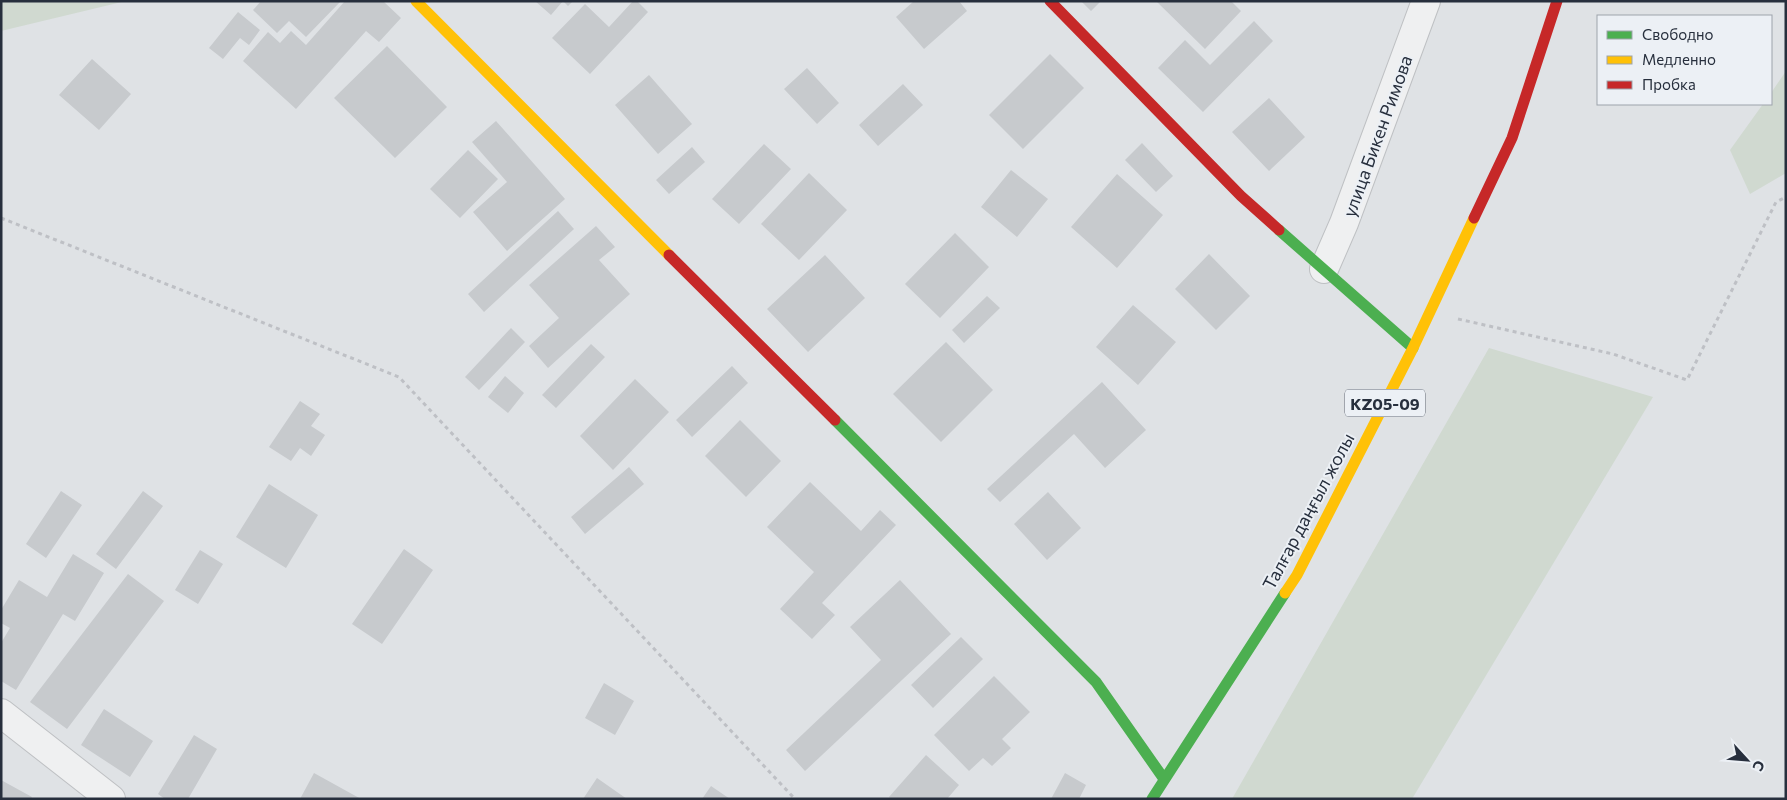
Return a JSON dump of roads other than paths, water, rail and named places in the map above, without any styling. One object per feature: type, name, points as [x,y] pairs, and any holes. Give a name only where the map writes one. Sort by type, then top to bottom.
[{"type":"street","points":[[416,1],[1096,682],[1164,779]]},
{"type":"street","points":[[1050,1],[1241,196],[1413,348]]},
{"type":"street","name":"улица Бикен Римова","points":[[1324,269],[1344,223],[1426,1]]},
{"type":"street","name":"Талғар даңғыл жолы","points":[[1152,799],[1297,574],[1413,348],[1512,138],[1557,1]]},
{"type":"street","points":[[1,713],[111,799]]}]
